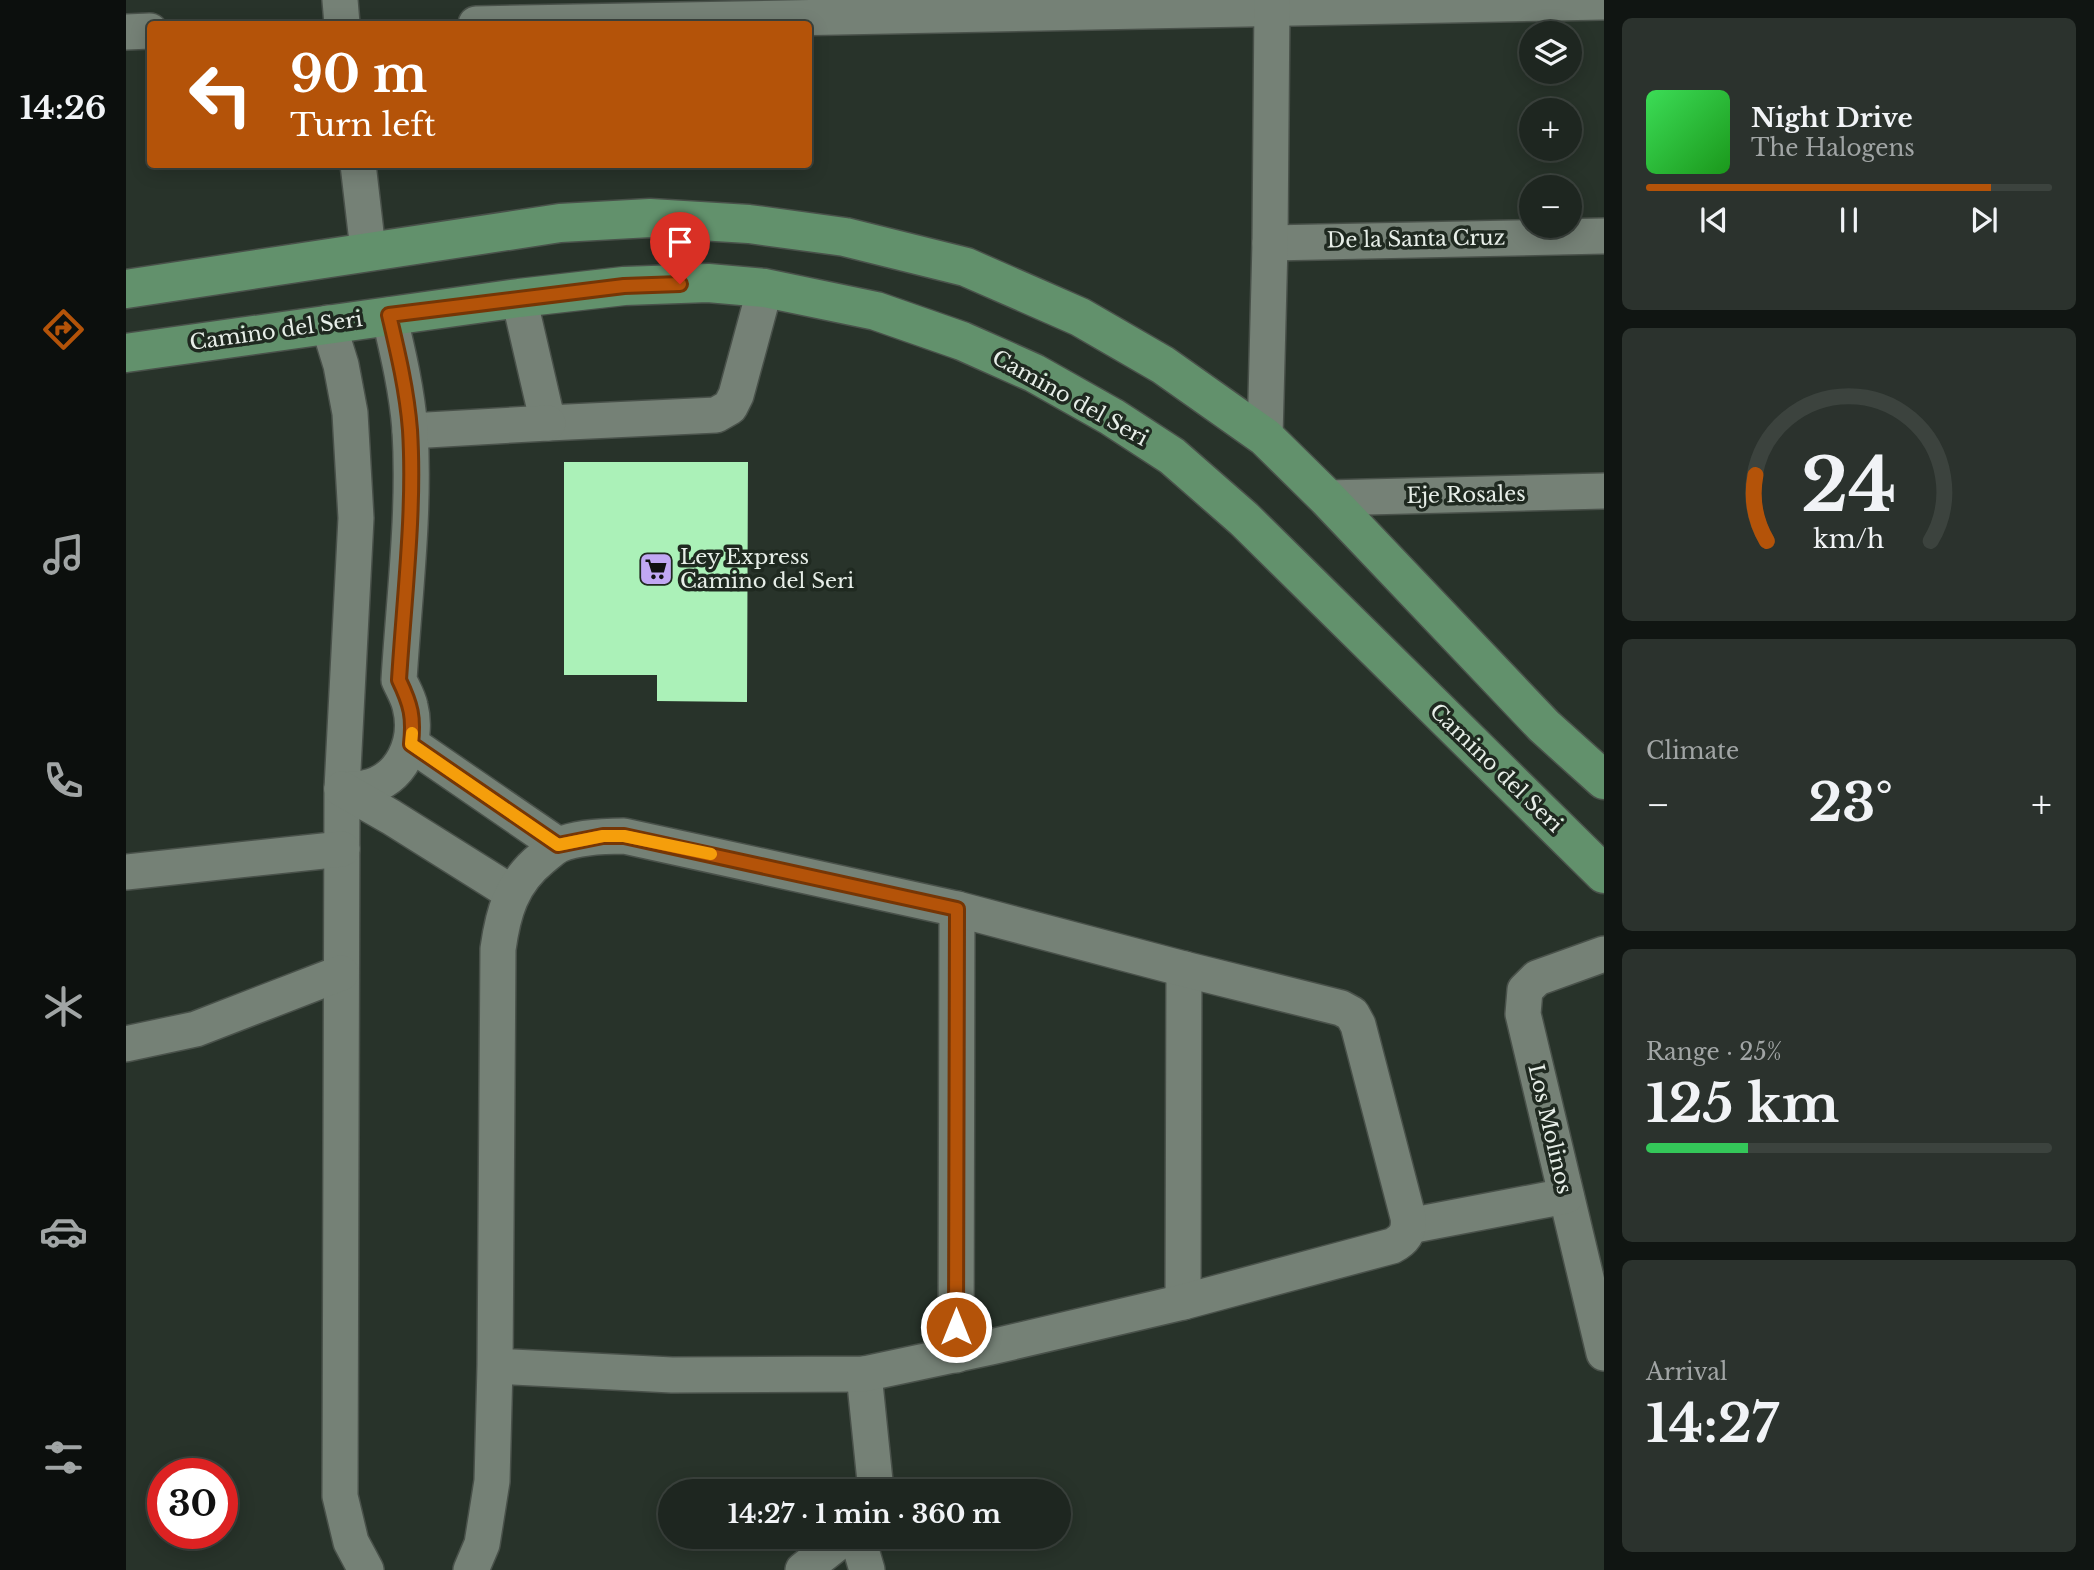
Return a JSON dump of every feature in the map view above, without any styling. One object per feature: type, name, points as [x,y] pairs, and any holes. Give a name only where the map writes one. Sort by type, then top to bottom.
[{"type":"main road","points":[[126,289],[368,250],[560,223],[650,218],[749,225],[845,237],[966,267],[1080,317],[1163,365],[1265,437],[1327,498],[1544,726],[1604,780]]},
{"type":"main road","name":"Camino del Seri","points":[[126,353],[519,298],[624,286],[708,284],[765,288],[876,311],[962,341],[1034,373],[1112,417],[1172,456],[1244,519],[1604,874]]},
{"type":"street","points":[[340,0],[342,21]]},
{"type":"street","points":[[601,21],[1272,5],[1604,2]]},
{"type":"street","points":[[1265,437],[1272,5]]},
{"type":"street","points":[[126,32],[147,31]]},
{"type":"street","points":[[358,168],[368,250]]},
{"type":"street","name":"De la Santa Cruz","points":[[1270,243],[1604,236]]},
{"type":"street","points":[[410,431],[716,415],[730,407],[736,394],[765,288]]},
{"type":"street","points":[[519,298],[548,424]]},
{"type":"street","points":[[342,789],[364,788],[380,783],[394,773],[405,760],[411,744],[413,722],[410,703],[399,680],[409,518],[410,431],[403,374],[389,315]]},
{"type":"street","points":[[328,323],[341,365],[350,413],[356,518],[342,789],[340,1496],[351,1542],[366,1570]]},
{"type":"street","name":"Eje Rosales","points":[[1327,498],[1604,491]]},
{"type":"street","points":[[356,518],[409,518]]},
{"type":"street","points":[[348,678],[399,680]]},
{"type":"street","points":[[411,744],[558,845]]},
{"type":"street","points":[[342,789],[512,892]]},
{"type":"street","points":[[471,1570],[482,1544],[492,1480],[498,949],[503,917],[512,892],[532,866],[558,845],[603,836],[624,836],[957,909],[1341,1008],[1352,1014],[1358,1025],[1409,1226],[1406,1235],[1392,1246],[1183,1302],[864,1374],[672,1375],[495,1366]]},
{"type":"street","points":[[126,872],[342,849]]},
{"type":"street","points":[[956,1355],[957,909]]},
{"type":"street","name":"Los Molinos","points":[[1604,954],[1537,978],[1525,990],[1523,1014],[1604,1353]]},
{"type":"street","points":[[1183,1302],[1184,969]]},
{"type":"street","points":[[126,1044],[196,1029],[341,973]]},
{"type":"street","points":[[1409,1226],[1566,1196]]},
{"type":"street","points":[[864,1374],[875,1479]]},
{"type":"street","points":[[803,1570],[830,1549]]},
{"type":"street","points":[[861,1549],[867,1570]]},
{"type":"building","name":"Ley Express Camino del Seri","points":[[564,462],[748,462],[747,702],[657,701],[657,675],[564,675]]},
{"type":"slow traffic","points":[[412,733],[411,744],[558,845],[603,836],[624,836],[711,854]]},
{"type":"place","name":"Ley Express Camino del Seri","points":[[656,569]]},
{"type":"route","points":[[680,284],[624,286],[389,315],[403,374],[410,431],[409,518],[399,680],[410,703],[413,722],[411,744],[558,845],[603,836],[624,836],[957,909],[956,1327]]}]
